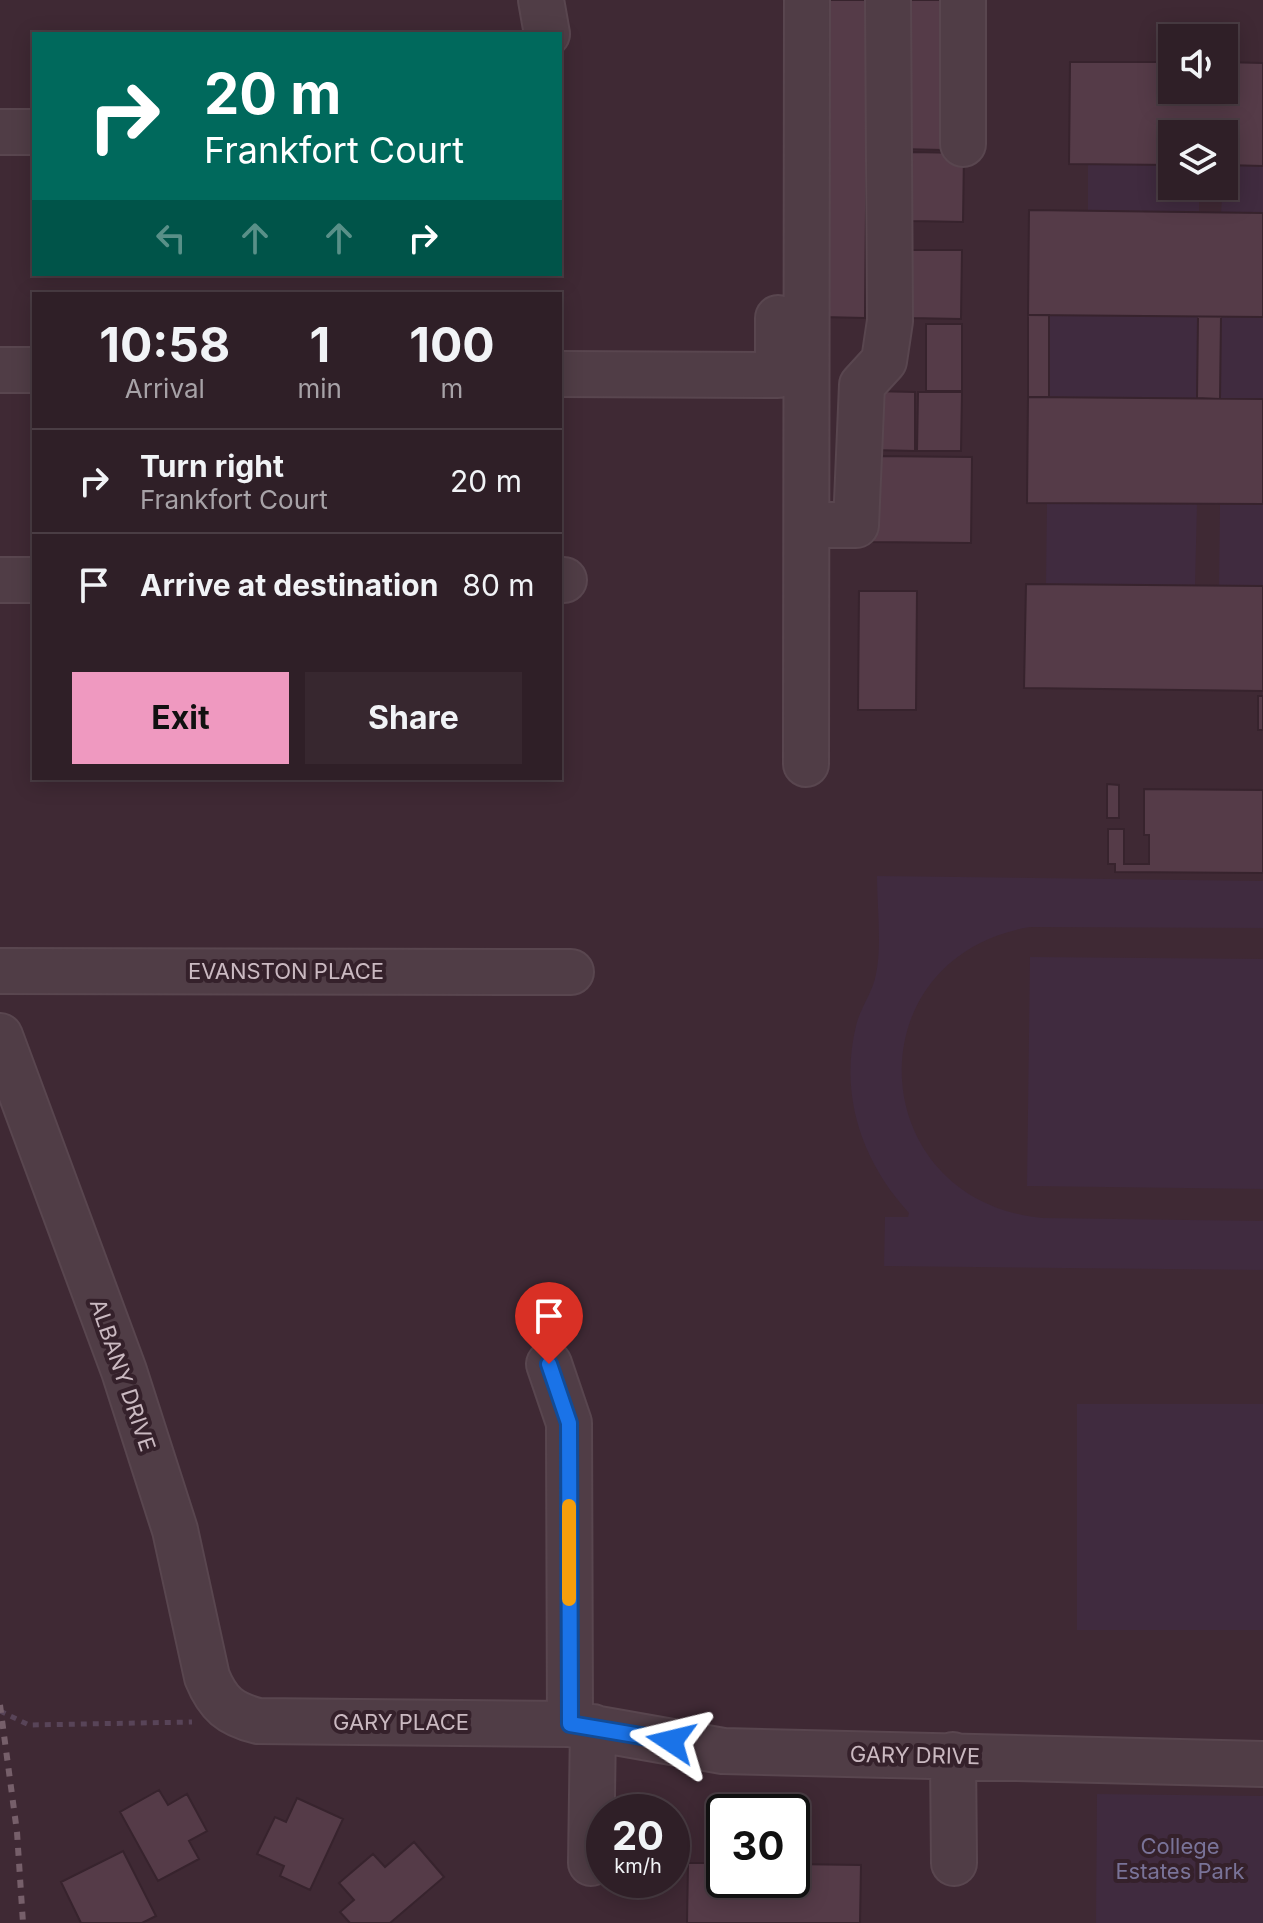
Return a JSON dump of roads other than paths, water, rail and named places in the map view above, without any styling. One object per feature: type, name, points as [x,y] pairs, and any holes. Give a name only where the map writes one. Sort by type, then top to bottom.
[{"type":"street","points":[[541,0],[547,32]]},
{"type":"street","points":[[562,374],[778,375],[777,0]]},
{"type":"street","points":[[806,764],[807,0]]},
{"type":"street","points":[[807,525],[856,525],[862,385],[884,361],[890,321],[888,0]]},
{"type":"street","points":[[963,0],[963,144]]},
{"type":"street","points":[[0,132],[32,132]]},
{"type":"street","points":[[0,370],[32,370]]},
{"type":"street","points":[[0,580],[32,580]]},
{"type":"street","name":"EVANSTON PLACE","points":[[0,971],[571,972]]},
{"type":"street","name":"ALBANY DRIVE","points":[[0,1036],[129,1385],[175,1530],[207,1677],[216,1699],[234,1715]]},
{"type":"street","points":[[549,1364],[569,1423],[586,1794]]},
{"type":"street","name":"GARY PLACE","points":[[234,1715],[258,1721],[581,1725]]},
{"type":"street","name":"GARY DRIVE","points":[[581,1725],[723,1751],[1263,1764]]},
{"type":"street","points":[[953,1755],[954,1863]]},
{"type":"railway","points":[[0,1705],[17,1832],[23,1923]]},
{"type":"park label","name":"College Estates Park","points":[[1180,1858]]}]
